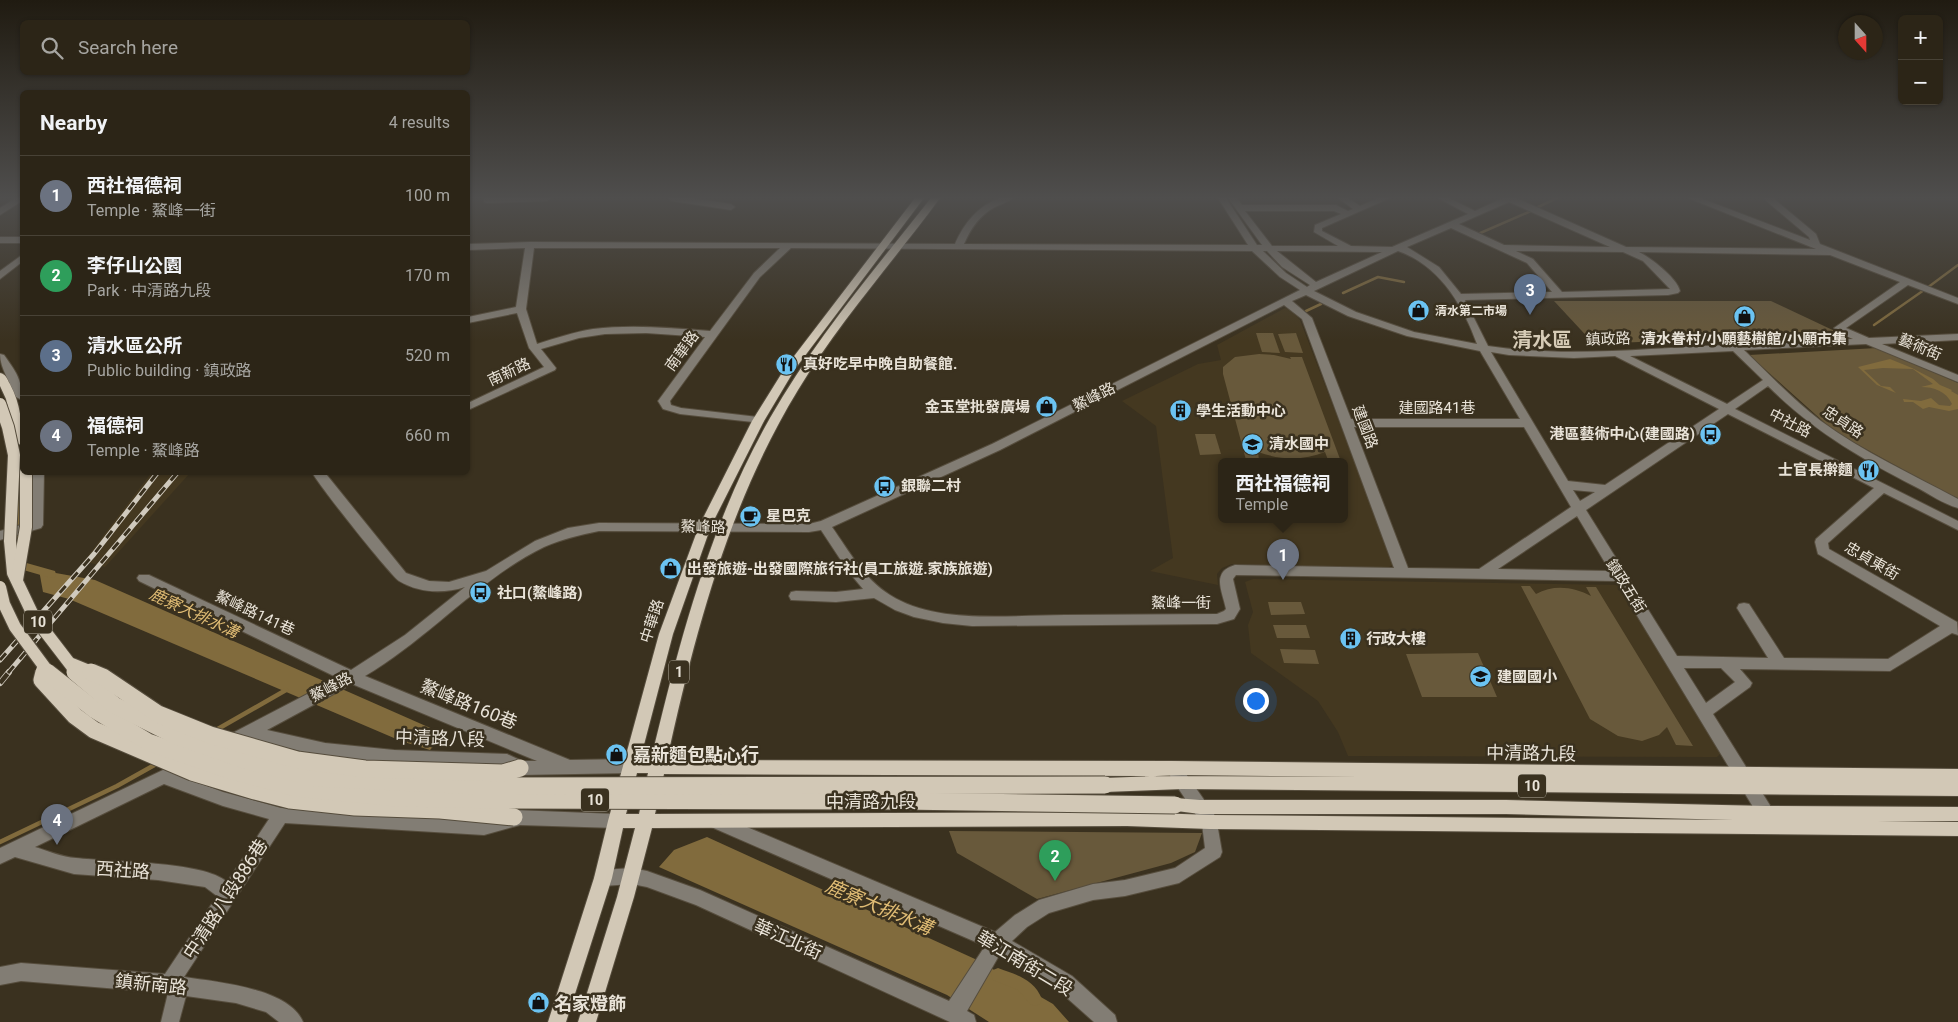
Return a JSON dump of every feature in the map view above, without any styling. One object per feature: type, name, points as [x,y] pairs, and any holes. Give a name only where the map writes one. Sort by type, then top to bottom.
[{"type":"main road","name":"中華路","points":[[557,1022],[603,878],[616,821],[666,634],[705,526],[758,420],[790,368],[883,246]]},
{"type":"main road","name":"1","points":[[587,1022],[632,876],[682,658],[725,527],[775,419],[810,362],[898,246]]},
{"type":"main road","points":[[0,376],[12,399],[20,433]]},
{"type":"main road","name":"10","points":[[0,404],[8,427],[14,455],[10,540],[12,573],[34,618],[65,660]]},
{"type":"main road","points":[[17,580],[22,562],[25,534],[28,490],[26,475]]},
{"type":"main road","name":"10","points":[[0,587],[4,604],[15,627],[45,670]]},
{"type":"main road","points":[[65,660],[103,677],[158,714],[210,735],[297,760],[365,770],[503,773],[520,768]]},
{"type":"main road","name":"中清路九段","points":[[65,660],[74,671],[114,705],[172,734],[244,760],[316,778],[476,786],[1106,786],[1177,775]]},
{"type":"main road","points":[[45,670],[42,680],[75,716],[94,730],[192,772],[290,800],[355,807],[440,810],[517,817]]},
{"type":"main road","name":"中清路九段","points":[[45,670],[95,710],[148,742],[228,770],[296,788],[397,798],[498,800],[882,800],[1176,804],[1200,808]]},
{"type":"main road","name":"中清路九段","points":[[631,766],[1104,769],[1177,775],[1745,782],[1958,789]]},
{"type":"main road","name":"中清路九段","points":[[1745,782],[1958,776]]},
{"type":"main road","name":"中清路九段","points":[[1126,819],[1200,808],[1506,807],[1958,814]]},
{"type":"main road","name":"中清路九段","points":[[616,821],[1126,819],[1210,822],[1958,830]]},
{"type":"street","points":[[470,247],[509,246]]},
{"type":"street","name":"南新路","points":[[470,406],[551,368],[534,348],[527,332],[521,309],[530,246]]},
{"type":"street","name":"南華路","points":[[758,420],[680,411],[667,407],[664,401],[758,275],[788,246]]},
{"type":"street","points":[[854,246],[1255,249],[1397,248]]},
{"type":"street","name":"鎮政路","points":[[1253,246],[1270,265],[1312,288],[1352,314],[1428,339],[1556,355],[1619,353],[1851,335],[1958,331]]},
{"type":"street","points":[[1344,246],[1371,260]]},
{"type":"street","name":"鰲峰路","points":[[7,853],[165,778],[385,657],[492,574],[547,541],[566,532],[583,528],[705,526],[809,528],[824,525],[996,447],[1285,301],[1402,246]]},
{"type":"street","points":[[1495,246],[1530,261],[1559,294]]},
{"type":"street","points":[[1457,297],[1668,292],[1675,290],[1674,286],[1648,260],[1615,246]]},
{"type":"street","points":[[1816,246],[1958,301]]},
{"type":"street","name":"鎮政路","points":[[1267,248],[1312,288]]},
{"type":"street","name":"鎮政五街","points":[[1397,248],[1434,268],[1446,279],[1564,485],[1775,829]]},
{"type":"street","points":[[1500,248],[1831,252]]},
{"type":"street","points":[[0,276],[20,260]]},
{"type":"street","points":[[1851,335],[1840,328],[1906,282]]},
{"type":"street","name":"建國路","points":[[1285,301],[1307,318],[1403,573]]},
{"type":"street","points":[[470,320],[521,309]]},
{"type":"street","points":[[534,348],[575,336],[604,331],[664,331],[713,334]]},
{"type":"street","name":"藝術街","points":[[1851,335],[1958,380]]},
{"type":"street","name":"鎮政路","points":[[1483,345],[1543,349],[1958,337]]},
{"type":"street","name":"忠貞路","points":[[1733,345],[1805,414],[1833,434],[1958,504]]},
{"type":"street","name":"中社路","points":[[1609,347],[1958,526]]},
{"type":"street","points":[[0,357],[13,375],[20,392]]},
{"type":"street","points":[[1481,574],[1578,507],[1769,381]]},
{"type":"street","name":"建國路41巷","points":[[1346,423],[1527,423]]},
{"type":"street","points":[[0,536],[37,525],[38,475]]},
{"type":"street","points":[[321,475],[401,576],[429,586],[449,587],[492,574]]},
{"type":"street","points":[[1564,485],[1606,489]]},
{"type":"street","name":"忠貞東街","points":[[1882,488],[1820,542],[1820,545],[1827,555],[1955,628]]},
{"type":"street","name":"鰲峰一街","points":[[824,525],[864,582],[877,593],[910,611],[938,618],[972,621],[1217,619],[1229,615],[1233,609],[1226,579],[1228,573],[1235,570],[1620,576]]},
{"type":"street","name":"鰲峰路141巷","points":[[144,578],[346,679]]},
{"type":"street","points":[[796,596],[877,593]]},
{"type":"street","points":[[1744,608],[1780,664]]},
{"type":"street","points":[[1673,662],[1890,665],[1955,628]]},
{"type":"street","points":[[1704,712],[1745,683],[1725,663]]},
{"type":"street","name":"鰲峰路160巷","points":[[346,679],[572,768]]},
{"type":"street","name":"中清路八段","points":[[248,732],[325,750],[394,757],[507,761],[520,768],[631,766]]},
{"type":"street","points":[[960,1013],[994,948],[1021,921],[1045,906],[1092,892],[1124,888],[1179,875],[1214,852],[1210,822],[1177,775]]},
{"type":"street","points":[[165,778],[223,799],[281,815],[484,828],[517,817],[616,821]]},
{"type":"street","name":"中清路八段886巷","points":[[174,985],[228,895],[281,815]]},
{"type":"street","name":"華江南街二段","points":[[715,821],[994,948],[1065,983],[1108,1022]]},
{"type":"street","name":"西社路","points":[[7,853],[74,866],[158,872],[206,879],[217,884],[228,895]]},
{"type":"street","name":"華江北街","points":[[603,878],[632,876],[647,878],[700,898],[960,1013]]},
{"type":"street","name":"鎮新南路","points":[[0,976],[21,972],[174,985],[236,994],[271,1004],[294,1022]]},
{"type":"street","points":[[170,1022],[174,985]]},
{"type":"shaded area","points":[[1554,301],[1771,301],[1839,333],[1594,344]]},
{"type":"shaded area","name":"清水國中","points":[[1285,308],[1292,311],[1300,320],[1394,565],[1386,568],[1232,564],[1222,568],[1217,574],[1218,585],[1150,571],[1173,558],[1156,426],[1122,401],[1198,364],[1221,360],[1217,345]]},
{"type":"shaded area","points":[[1256,333],[1273,333],[1280,353],[1262,352]]},
{"type":"shaded area","points":[[1296,333],[1303,353],[1285,352],[1278,334]]},
{"type":"shaded area","points":[[1877,348],[1958,383],[1958,500],[1835,432],[1749,355]]},
{"type":"shaded area","points":[[1259,354],[1291,359],[1290,357],[1302,357],[1340,458],[1327,458],[1325,452],[1308,457],[1283,458],[1258,452],[1259,458],[1245,458],[1223,374],[1223,367],[1235,357]]},
{"type":"shaded area","points":[[1890,359],[1912,368],[1952,390],[1958,395],[1958,409],[1949,411],[1929,407],[1923,409],[1913,402],[1904,402],[1903,399],[1921,401],[1931,398],[1939,405],[1950,406],[1952,404],[1943,393],[1921,387],[1933,384],[1913,369],[1883,368],[1864,370],[1881,386],[1890,387],[1896,393],[1877,385],[1858,367]]},
{"type":"shaded area","points":[[1195,434],[1215,434],[1221,454],[1200,455]]},
{"type":"shaded area","points":[[150,475],[188,475],[105,567],[84,561]]},
{"type":"shaded area","points":[[39,570],[95,580],[444,734],[430,750],[401,741],[69,599],[43,592]]},
{"type":"shaded area","name":"建國國小","points":[[1253,579],[1623,585],[1722,752],[1717,757],[1348,756],[1338,732],[1318,701],[1251,653],[1248,625],[1253,612],[1245,582]]},
{"type":"shaded area","points":[[1521,586],[1530,586],[1536,594],[1550,589],[1564,588],[1578,590],[1591,596],[1586,587],[1596,587],[1693,746],[1676,745],[1667,727],[1659,735],[1642,741],[1618,736],[1590,719]]},
{"type":"shaded area","points":[[1268,602],[1301,602],[1305,614],[1271,615]]},
{"type":"shaded area","points":[[1273,625],[1306,625],[1310,638],[1277,638]]},
{"type":"shaded area","points":[[1280,649],[1315,650],[1319,664],[1284,663]]},
{"type":"shaded area","points":[[1478,653],[1497,697],[1422,697],[1406,654]]},
{"type":"shaded area","points":[[949,831],[1202,833],[1195,852],[1171,863],[1037,899],[957,853]]},
{"type":"shaded area","points":[[707,837],[975,959],[1053,1004],[1069,1022],[989,1022],[947,995],[659,867],[674,850]]},
{"type":"waterway","points":[[1927,288],[1958,265]]},
{"type":"waterway","points":[[1343,293],[1378,277],[1404,282]]},
{"type":"waterway","points":[[1874,325],[1924,290]]},
{"type":"waterway","points":[[1306,311],[1321,304]]},
{"type":"waterway","name":"鹿寮大排水溝","points":[[18,539],[20,494],[26,482]]},
{"type":"waterway","name":"鹿寮大排水溝","points":[[18,561],[17,564],[51,574]]},
{"type":"waterway","points":[[216,730],[286,690]]},
{"type":"waterway","points":[[0,842],[117,786],[158,763]]},
{"type":"waterway","name":"鹿寮大排水溝","points":[[998,975],[1023,985],[1035,999]]},
{"type":"railway","points":[[0,660],[94,554],[156,475]]},
{"type":"railway","points":[[8,673],[175,475]]},
{"type":"railway","points":[[0,683],[9,672]]},
{"type":"place","name":"清水第二市場","points":[[1419,311]]},
{"type":"place","name":"清水區公所","points":[[1530,315]]},
{"type":"place","name":"清水眷村/小願藝樹館/小願市集","points":[[1744,316]]},
{"type":"place","name":"真好吃早中晚自助餐館.","points":[[787,364]]},
{"type":"place","name":"金玉堂批發廣場","points":[[1046,407]]},
{"type":"place","name":"學生活動中心","points":[[1180,411]]},
{"type":"place","name":"港區藝術中心(建國路)","points":[[1711,434]]},
{"type":"place","name":"清水國中","points":[[1253,444]]},
{"type":"place","name":"士官長擀麵","points":[[1869,470]]},
{"type":"place","name":"銀聯二村","points":[[885,486]]},
{"type":"place","name":"星巴克","points":[[750,516]]},
{"type":"place","name":"出發旅遊-出發國際旅行社(員工旅遊.家族旅遊)","points":[[671,569]]},
{"type":"place","name":"西社福德祠","points":[[1283,580]]},
{"type":"place","name":"社口(鰲峰路)","points":[[481,593]]},
{"type":"place","name":"行政大樓","points":[[1350,639]]},
{"type":"place","name":"建國國小","points":[[1481,677]]},
{"type":"place","name":"嘉新麵包點心行","points":[[617,754]]},
{"type":"place","name":"福德祠","points":[[57,845]]},
{"type":"place","name":"李仔山公園","points":[[1055,881]]},
{"type":"place","name":"名家燈飾","points":[[538,1003]]},
{"type":"district","name":"清水區","points":[[1542,340]]}]
